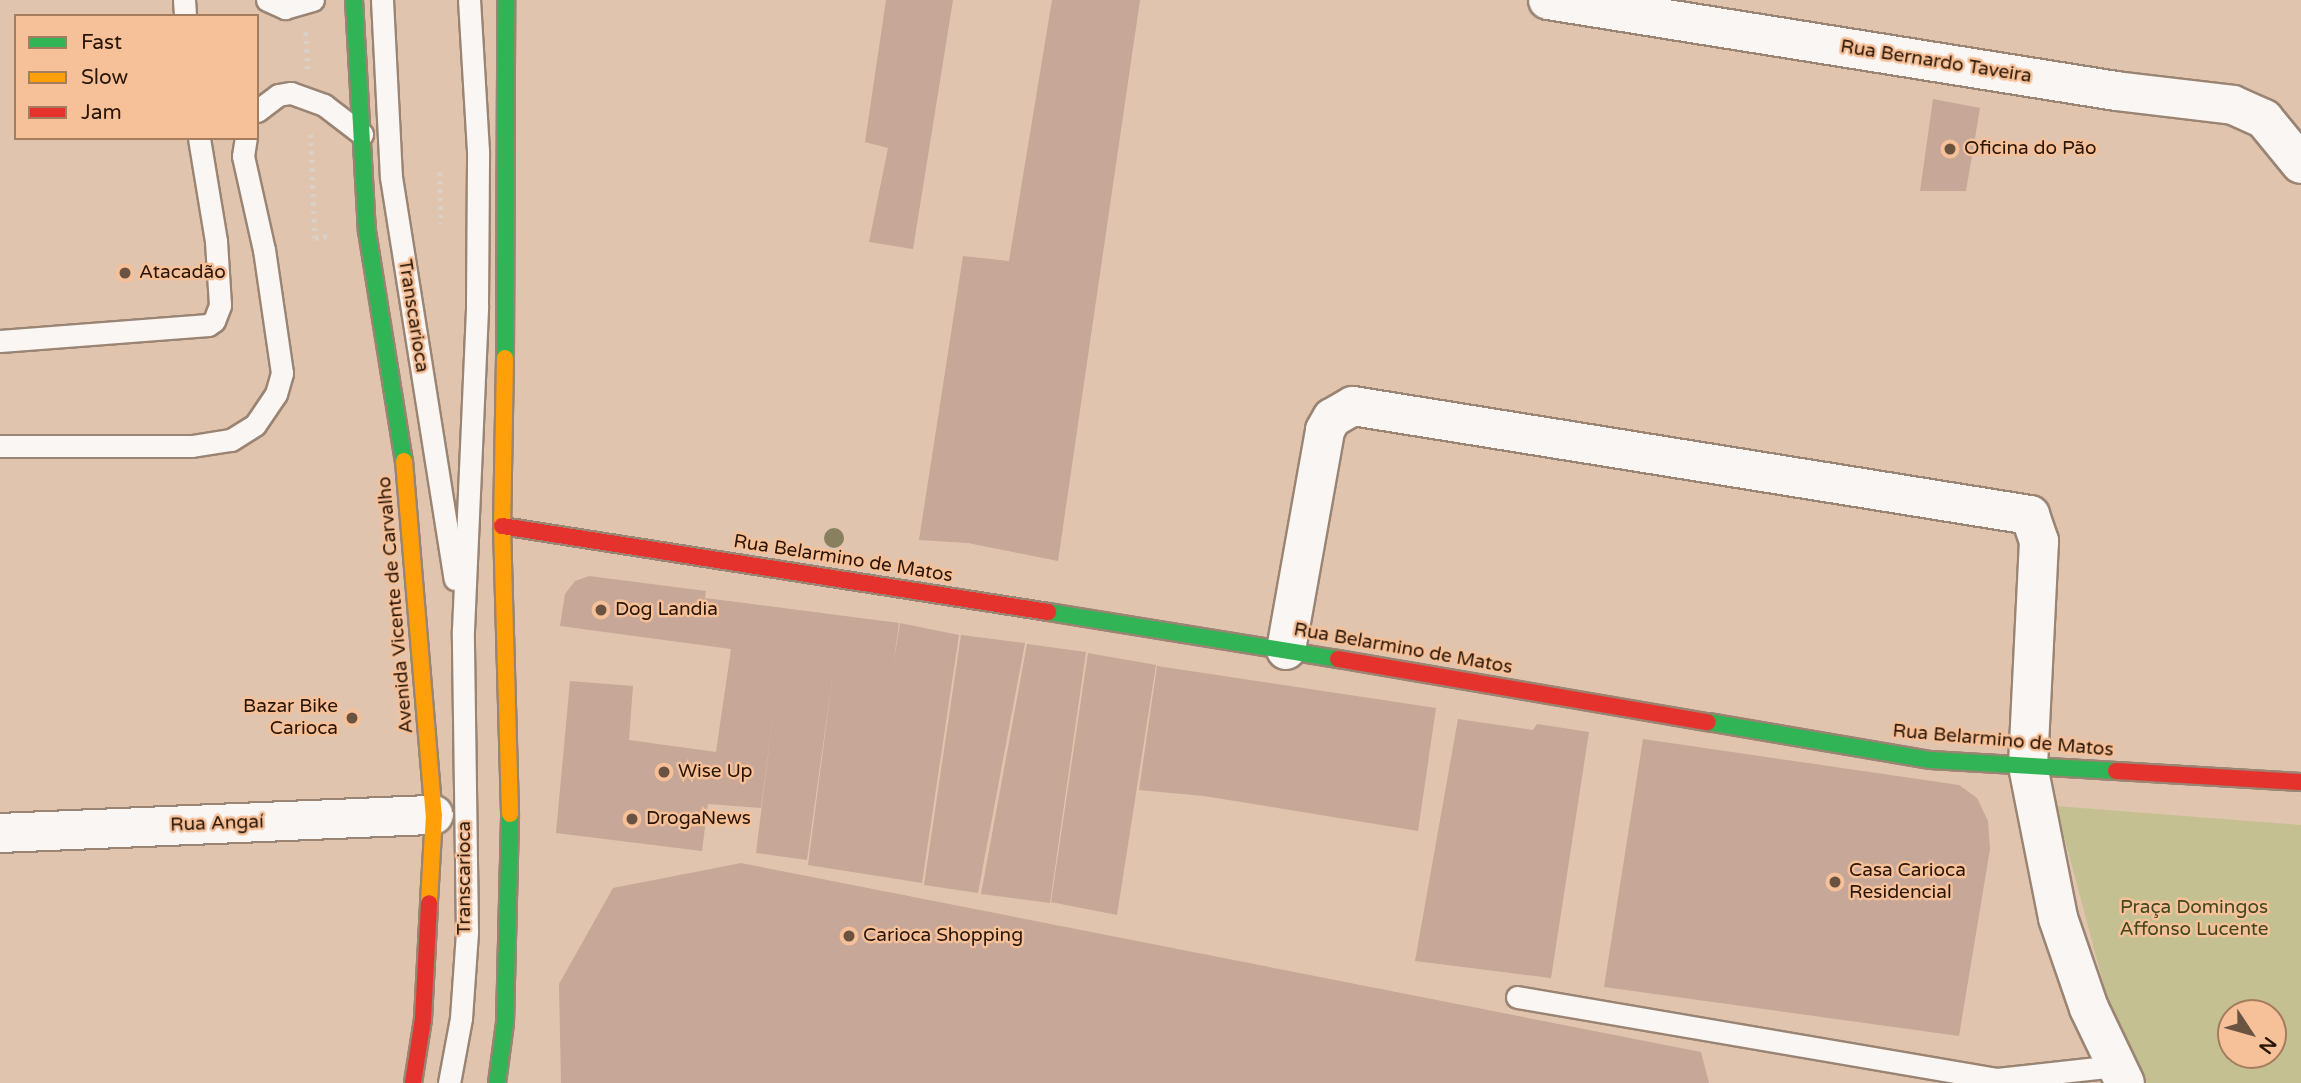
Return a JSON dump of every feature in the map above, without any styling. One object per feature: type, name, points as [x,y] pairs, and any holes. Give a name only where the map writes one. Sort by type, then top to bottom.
[{"type":"main road","name":"Avenida Vicente de Carvalho","points":[[354,0],[367,231],[409,491],[420,589],[434,815],[423,1019],[413,1083]]},
{"type":"main road","points":[[497,1083],[505,1023],[511,848],[502,526],[509,81],[506,0]]},
{"type":"main road","name":"Rua Belarmino de Matos","points":[[502,526],[1286,650],[1931,760],[2301,782]]},
{"type":"street","name":"Rua Bernardo Taveira","points":[[1548,0],[2116,91],[2233,105],[2264,119],[2301,164]]},
{"type":"street","points":[[1286,650],[1325,430],[1332,418],[1353,406],[2016,509],[2030,515],[2039,541],[2028,766],[2058,918],[2089,1008],[2120,1074]]},
{"type":"street","name":"Rua Angaí","points":[[0,833],[434,815]]},
{"type":"lane","points":[[267,0],[285,8],[313,0]]},
{"type":"lane","name":"Transcarioca","points":[[382,0],[391,177],[463,630]]},
{"type":"lane","name":"Transcarioca","points":[[449,1083],[461,1018],[467,932],[463,630],[477,305],[478,151],[470,0]]},
{"type":"lane","points":[[259,110],[278,96],[300,95],[324,105],[362,134]]},
{"type":"lane","points":[[0,341],[208,325],[214,321],[220,305],[216,241],[199,140]]},
{"type":"lane","points":[[0,446],[192,446],[231,440],[255,425],[276,394],[282,373],[264,250],[243,156],[246,140]]},
{"type":"lane","points":[[1517,997],[1986,1078],[2120,1074]]},
{"type":"path","points":[[440,172],[441,225]]},
{"type":"green space","name":"Praça Domingos Affonso Lucente","points":[[2056,806],[2301,825],[2301,1083],[2136,1083],[2127,1072]]},
{"type":"building","points":[[886,0],[953,0],[913,249],[869,242],[888,148],[865,142]]},
{"type":"building","points":[[1052,0],[1140,0],[1058,561],[968,543],[919,540],[963,256],[1009,261]]},
{"type":"building","name":"Oficina do Pão","points":[[1933,99],[1980,108],[1966,191],[1920,191]]},
{"type":"building","points":[[589,576],[706,591],[705,598],[899,623],[893,667],[900,623],[959,635],[922,883],[808,865],[834,666],[807,860],[756,853],[774,707],[761,808],[708,804],[702,851],[556,833],[570,681],[633,686],[629,740],[716,752],[731,649],[560,626],[565,594],[575,581]]},
{"type":"building","points":[[961,635],[1025,643],[978,893],[924,885]]},
{"type":"building","points":[[1027,644],[1086,652],[1050,903],[981,894]]},
{"type":"building","points":[[1088,653],[1156,665],[1117,915],[1051,902]]},
{"type":"building","points":[[1157,666],[1436,708],[1418,831],[1204,796],[1139,790]]},
{"type":"building","points":[[1458,719],[1533,730],[1537,724],[1589,732],[1551,978],[1415,961]]},
{"type":"building","name":"Casa Carioca Residencial","points":[[1643,739],[1959,785],[1977,798],[1988,821],[1990,849],[1959,1036],[1604,987]]},
{"type":"building","name":"Carioca Shopping","points":[[741,863],[1701,1052],[1709,1083],[561,1083],[559,984],[613,888]]},
{"type":"traffic: fast","points":[[354,0],[367,231],[404,461]]},
{"type":"traffic: fast","points":[[505,358],[506,0]]},
{"type":"traffic: fast","points":[[1048,612],[1338,659]]},
{"type":"traffic: fast","points":[[1708,722],[1931,760],[2116,771]]},
{"type":"traffic: fast","points":[[497,1083],[505,1023],[510,814]]},
{"type":"traffic: slow","points":[[505,358],[502,526],[510,814]]},
{"type":"traffic: slow","points":[[404,461],[434,815],[429,903]]},
{"type":"traffic: jam","points":[[502,526],[1048,612]]},
{"type":"traffic: jam","points":[[1338,659],[1708,722]]},
{"type":"traffic: jam","points":[[2116,771],[2301,782]]},
{"type":"traffic: jam","points":[[413,1083],[423,1019],[429,903]]},
{"type":"place","name":"Oficina do Pão","points":[[1950,149]]},
{"type":"place","name":"Atacadão","points":[[125,273]]},
{"type":"place","name":"Dog Landia","points":[[601,610]]},
{"type":"place","name":"Bazar Bike Carioca","points":[[352,718]]},
{"type":"place","name":"Wise Up","points":[[664,772]]},
{"type":"place","name":"DrogaNews","points":[[632,819]]},
{"type":"place","name":"Casa Carioca Residencial","points":[[1835,882]]},
{"type":"place","name":"Carioca Shopping","points":[[849,936]]}]
